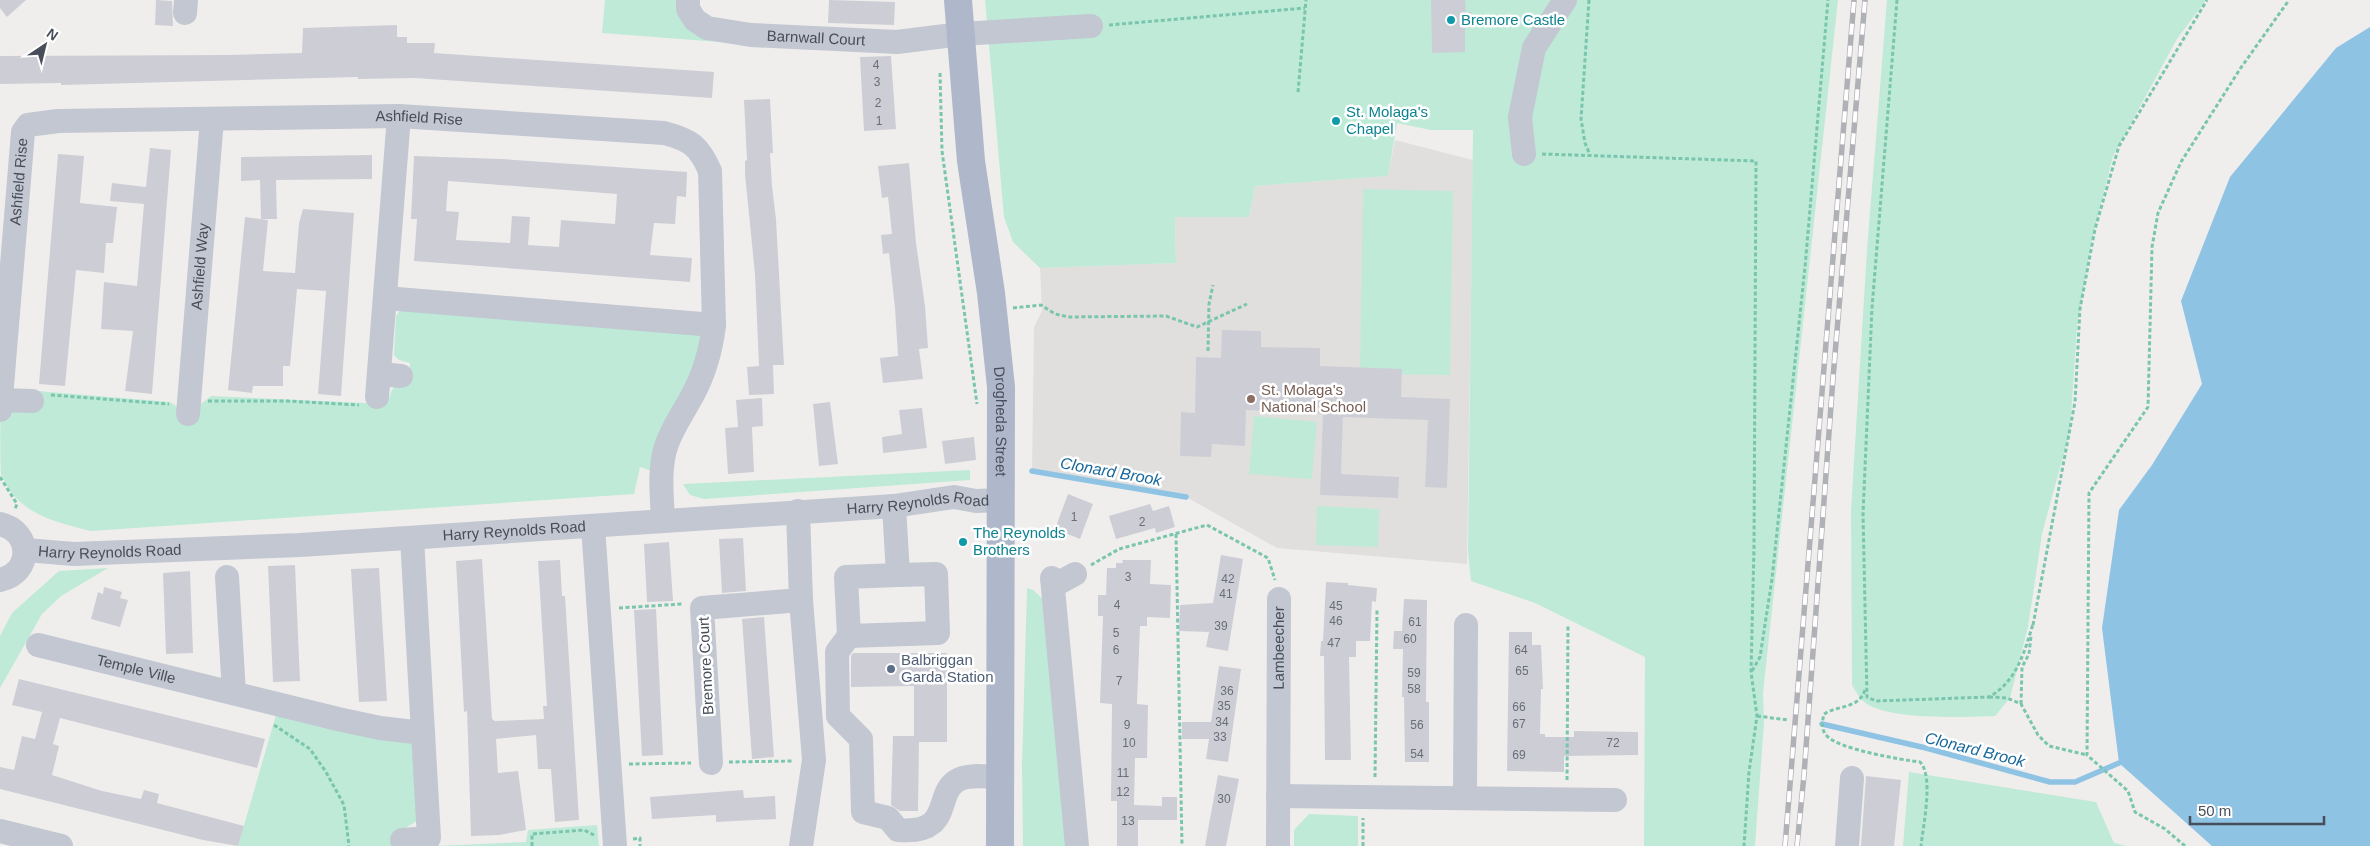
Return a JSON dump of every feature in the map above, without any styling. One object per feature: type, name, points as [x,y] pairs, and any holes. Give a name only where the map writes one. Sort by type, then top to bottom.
[{"type":"main road","name":"Drogheda Street","points":[[958,0],[970,161],[993,310],[1001,387],[1000,846]]},
{"type":"street","name":"Barnwall Court","points":[[688,0],[688,9],[695,20],[707,28],[728,33],[897,42],[960,34],[1091,26]]},
{"type":"street","points":[[1524,154],[1520,117],[1534,48],[1565,0]]},
{"type":"street","points":[[386,382],[385,298],[399,116]]},
{"type":"street","name":"Ashfield Rise","points":[[32,401],[0,405],[23,132],[28,124],[58,121],[399,116],[664,133],[683,138],[695,146],[703,155],[710,171],[714,325],[711,349],[703,374],[664,450],[661,474],[663,520]]},
{"type":"street","name":"Ashfield Way","points":[[188,414],[212,119]]},
{"type":"street","points":[[385,298],[714,325]]},
{"type":"street","name":"Harry Reynolds Road","points":[[25,550],[74,554],[412,538],[894,506],[954,496],[976,501],[1002,500]]},
{"type":"street","points":[[894,506],[898,575]]},
{"type":"street","points":[[798,511],[801,600],[814,760],[801,846]]},
{"type":"street","points":[[0,580],[14,574],[21,568],[25,550],[20,536],[4,525]]},
{"type":"street","points":[[593,526],[599,610],[605,845]]},
{"type":"street","points":[[402,840],[429,838],[412,538]]},
{"type":"street","points":[[849,636],[938,633],[936,574],[846,577],[849,636],[837,652],[838,716],[861,739],[863,812],[888,818],[898,830],[920,830],[930,825],[939,815],[953,784],[965,778],[1000,777]]},
{"type":"street","points":[[1075,574],[1052,582],[1076,846]]},
{"type":"street","points":[[227,578],[234,693]]},
{"type":"street","name":"Lambeecher","points":[[1278,846],[1280,599]]},
{"type":"street","name":"Bremore Court","points":[[711,763],[702,608],[801,600]]},
{"type":"street","points":[[1465,798],[1466,625]]},
{"type":"street","name":"Temple Ville","points":[[38,645],[380,728],[423,733]]},
{"type":"street","points":[[1847,846],[1852,778]]},
{"type":"street","points":[[1278,796],[1615,800]]},
{"type":"street","points":[[0,831],[61,846]]},
{"type":"path","points":[[1298,92],[1306,0]]},
{"type":"path","points":[[1588,0],[1581,120],[1585,142],[1590,155]]},
{"type":"path","points":[[1751,672],[1760,657],[1772,579],[1805,267],[1828,0]]},
{"type":"path","points":[[1897,0],[1872,308],[1862,514],[1865,689],[1867,697],[1876,701],[1989,697],[2007,698],[2021,704]]},
{"type":"path","points":[[2185,846],[2165,829],[2135,812],[2128,791],[2087,754],[2049,746],[2038,735],[2021,704],[2022,667],[2029,654],[2033,624],[2076,402],[2080,309],[2095,229],[2119,146],[2207,0]]},
{"type":"path","points":[[2087,754],[2089,493],[2148,407],[2152,248],[2158,214],[2181,162],[2240,69],[2289,0]]},
{"type":"path","points":[[1091,26],[1305,8]]},
{"type":"path","points":[[940,72],[939,98],[942,151],[977,406]]},
{"type":"path","points":[[1524,154],[1756,161],[1754,546],[1751,672],[1757,716],[1749,772],[1744,846]]},
{"type":"path","points":[[1208,351],[1208,304],[1213,285]]},
{"type":"path","points":[[993,310],[1041,305],[1055,314],[1069,318],[1166,316],[1197,327],[1247,304]]},
{"type":"path","points":[[0,478],[17,504],[4,525]]},
{"type":"path","name":"Lambeecher","points":[[1075,574],[1119,548],[1206,526],[1268,558],[1280,599]]},
{"type":"path","points":[[1176,534],[1182,846]]},
{"type":"path","points":[[599,610],[682,604],[702,608]]},
{"type":"path","points":[[1363,846],[1369,797],[1377,610]]},
{"type":"path","points":[[1567,799],[1568,624]]},
{"type":"path","points":[[1989,697],[1998,692],[2013,677],[2026,649],[2033,624]]},
{"type":"path","points":[[1865,689],[1863,696],[1851,706],[1831,710],[1824,714],[1819,724],[1827,737],[1847,747],[1920,762],[1925,766],[1928,781],[1921,846]]},
{"type":"path","points":[[271,703],[273,724],[310,749],[326,772],[344,804],[349,846]]},
{"type":"path","points":[[1757,716],[1788,720]]},
{"type":"path","points":[[532,846],[532,834],[584,830],[594,835],[605,845]]},
{"type":"shaded area","name":"St. Molaga's National School","points":[[1395,140],[1473,160],[1467,564],[1277,548],[1186,497],[1032,471],[1034,327],[1042,311],[1040,268],[1176,263],[1175,217],[1249,217],[1255,186],[1388,176]]},
{"type":"green space","points":[[605,0],[681,0],[746,44],[602,33]]},
{"type":"green space","points":[[985,0],[1838,0],[1763,693],[1764,723],[1755,846],[1644,846],[1645,657],[1535,603],[1471,581],[1468,552],[1473,130],[1431,130],[1397,123],[1388,176],[1255,186],[1249,217],[1175,217],[1176,263],[1040,268],[1013,242],[1004,217]]},
{"type":"green space","points":[[1887,0],[2206,0],[2177,39],[2113,156],[2092,240],[2077,327],[2070,431],[2042,534],[2028,627],[2010,698],[1995,716],[1926,716],[1889,712],[1863,701],[1852,685],[1851,510],[1867,250]]},
{"type":"green space","points":[[1363,189],[1453,191],[1450,375],[1360,374]]},
{"type":"green space","points":[[402,308],[700,334],[702,343],[661,474],[640,467],[634,494],[91,531],[63,524],[26,507],[16,498],[1,474],[2,388],[170,402],[188,414],[211,396],[387,404],[392,390],[397,384],[409,382],[410,363],[399,360],[394,355],[396,316]]},
{"type":"green space","points":[[1254,416],[1317,422],[1312,479],[1249,474]]},
{"type":"green space","points":[[970,470],[970,480],[704,499],[690,495],[683,484]]},
{"type":"green space","points":[[1317,506],[1379,509],[1378,547],[1316,545]]},
{"type":"green space","points":[[108,568],[61,596],[42,614],[0,688],[0,636],[12,613],[59,571]]},
{"type":"green space","points":[[1027,588],[1033,590],[1046,602],[1069,846],[1023,846],[1022,766]]},
{"type":"green space","points":[[276,715],[377,739],[412,740],[417,821],[405,828],[406,846],[238,846]]},
{"type":"green space","points":[[1909,772],[2096,802],[2114,843],[2127,846],[1903,846]]},
{"type":"green space","points":[[1309,814],[1358,816],[1358,846],[1294,846],[1294,830]]},
{"type":"green space","points":[[597,825],[599,846],[434,846],[526,842],[528,830]]},
{"type":"water","points":[[2370,27],[2370,846],[2212,846],[2119,763],[2102,628],[2119,510],[2152,465],[2202,384],[2181,301],[2230,177],[2336,48]]},
{"type":"building","points":[[0,0],[26,0],[7,17],[0,8]]},
{"type":"building","points":[[156,0],[172,1],[173,26],[155,25]]},
{"type":"building","points":[[829,0],[895,2],[894,25],[828,23]]},
{"type":"building","name":"Bremore Castle","points":[[1431,0],[1465,0],[1466,12],[1471,12],[1472,27],[1465,28],[1465,52],[1432,53]]},
{"type":"building","points":[[397,25],[397,37],[407,37],[407,43],[435,43],[434,53],[714,72],[712,98],[415,78],[358,79],[358,77],[61,85],[61,83],[0,84],[0,56],[302,53],[303,28]]},
{"type":"building","points":[[891,56],[896,129],[864,131],[860,57]]},
{"type":"building","points":[[770,99],[773,153],[770,153],[776,219],[784,365],[773,365],[774,394],[749,395],[747,367],[759,366],[755,274],[745,174],[745,161],[747,160],[744,100]]},
{"type":"building","points":[[150,148],[171,150],[152,394],[125,391],[133,331],[101,329],[104,282],[137,286],[144,204],[110,201],[112,183],[146,187]]},
{"type":"building","points":[[58,154],[84,156],[80,203],[117,207],[113,243],[106,243],[104,273],[76,270],[65,386],[39,384]]},
{"type":"building","points":[[372,155],[372,179],[276,180],[277,219],[261,219],[260,180],[241,181],[241,157]]},
{"type":"building","points":[[414,156],[502,159],[687,172],[686,197],[677,196],[675,224],[654,223],[650,255],[692,258],[690,282],[414,261],[417,219],[411,219]],"holes":[[[448,181],[617,194],[615,224],[561,220],[559,247],[528,245],[530,217],[512,216],[510,243],[456,240],[459,212],[446,211]]]},
{"type":"building","points":[[909,163],[928,348],[919,349],[923,379],[883,383],[880,358],[898,356],[889,253],[883,254],[881,235],[892,234],[888,197],[882,198],[878,166]]},
{"type":"building","points":[[303,209],[354,213],[341,396],[318,394],[326,291],[297,289],[290,366],[283,366],[283,386],[253,386],[252,393],[228,390],[245,217],[268,220],[263,271],[295,273],[299,223]]},
{"type":"building","points":[[1222,330],[1261,331],[1261,347],[1320,348],[1320,366],[1402,369],[1401,397],[1450,399],[1447,488],[1425,487],[1428,420],[1343,417],[1341,474],[1399,477],[1398,498],[1320,495],[1323,414],[1246,410],[1245,446],[1212,444],[1211,457],[1180,456],[1181,412],[1195,413],[1196,357],[1221,358]]},
{"type":"building","points":[[762,398],[763,426],[752,427],[754,472],[728,474],[725,428],[738,427],[736,400]]},
{"type":"building","points":[[830,402],[838,464],[819,466],[813,404]]},
{"type":"building","points":[[922,408],[927,448],[883,453],[882,437],[902,434],[899,410]]},
{"type":"building","points":[[974,437],[976,460],[945,464],[942,441]]},
{"type":"building","points":[[1068,494],[1093,504],[1080,539],[1055,529]]},
{"type":"building","points":[[1150,504],[1153,511],[1169,506],[1175,527],[1156,533],[1155,528],[1116,539],[1109,516]]},
{"type":"building","points":[[743,538],[746,591],[722,593],[719,539]]},
{"type":"building","points":[[669,542],[673,601],[647,602],[644,544]]},
{"type":"building","points":[[1221,555],[1243,559],[1228,651],[1206,647],[1209,632],[1179,631],[1180,605],[1213,603]]},
{"type":"building","points":[[482,559],[492,719],[495,721],[544,719],[543,706],[547,706],[538,561],[560,560],[562,596],[565,596],[579,820],[555,822],[551,769],[538,769],[536,735],[496,739],[498,773],[518,771],[526,830],[499,835],[471,836],[467,711],[464,712],[456,561]]},
{"type":"building","points":[[1122,560],[1151,560],[1150,584],[1171,585],[1170,618],[1147,617],[1147,626],[1140,626],[1137,704],[1148,705],[1147,758],[1135,758],[1134,805],[1162,806],[1162,797],[1177,797],[1177,820],[1138,820],[1138,846],[1117,846],[1117,801],[1111,801],[1112,704],[1100,703],[1103,616],[1098,616],[1098,595],[1106,595],[1107,568],[1116,568],[1116,563],[1123,563]]},
{"type":"building","points":[[295,565],[300,681],[273,682],[268,566]]},
{"type":"building","points":[[379,568],[387,701],[359,702],[351,569]]},
{"type":"building","points":[[190,571],[193,653],[166,654],[163,573]]},
{"type":"building","points":[[1326,582],[1348,583],[1348,585],[1377,588],[1376,602],[1372,601],[1370,641],[1356,641],[1356,657],[1349,657],[1351,760],[1325,760],[1324,656],[1320,656],[1321,641],[1323,641]]},
{"type":"building","points":[[104,587],[122,592],[120,598],[128,600],[120,627],[91,619],[98,592],[103,594]]},
{"type":"building","points":[[1404,599],[1427,600],[1426,702],[1429,702],[1429,762],[1405,762],[1404,697],[1402,697],[1403,649],[1393,649],[1394,631],[1402,631]]},
{"type":"building","points":[[656,609],[663,755],[642,756],[634,610]]},
{"type":"building","points":[[764,617],[774,757],[752,759],[742,619]]},
{"type":"building","points":[[1509,632],[1532,632],[1532,645],[1541,645],[1543,689],[1541,689],[1540,734],[1545,734],[1545,737],[1574,737],[1574,731],[1638,732],[1638,755],[1564,756],[1564,772],[1507,771]]},
{"type":"building","points":[[853,653],[947,653],[947,742],[919,742],[918,811],[900,811],[891,805],[893,736],[914,736],[914,686],[851,687],[851,656]]},
{"type":"building","points":[[1219,666],[1241,669],[1228,762],[1206,759],[1209,739],[1182,739],[1182,722],[1211,722]]},
{"type":"building","points":[[19,679],[265,739],[257,768],[60,718],[53,744],[59,746],[52,775],[102,791],[141,799],[144,790],[159,794],[157,803],[244,826],[238,846],[203,840],[0,789],[0,767],[14,770],[22,736],[35,739],[42,712],[12,705]]},
{"type":"building","points":[[1218,775],[1239,779],[1226,846],[1205,846]]},
{"type":"building","points":[[1866,776],[1901,780],[1894,846],[1861,846]]},
{"type":"building","points":[[743,790],[744,798],[775,796],[776,819],[716,822],[716,815],[652,819],[650,797]]},
{"type":"waterway","name":"Clonard Brook","points":[[1032,471],[1186,497]]},
{"type":"waterway","name":"Clonard Brook","points":[[1822,724],[1926,748],[2050,782],[2075,782],[2119,763]]},
{"type":"railway","points":[[1785,846],[1854,0]]},
{"type":"railway","points":[[1797,846],[1804,775],[1833,378],[1865,0]]},
{"type":"place","name":"Bremore Castle","points":[[1451,20]]},
{"type":"place","name":"St. Molaga's Chapel","points":[[1336,121]]},
{"type":"place","name":"St. Molaga's National School","points":[[1251,399]]},
{"type":"place","name":"The Reynolds Brothers","points":[[963,542]]},
{"type":"place","name":"Balbriggan Garda Station","points":[[891,669]]}]
